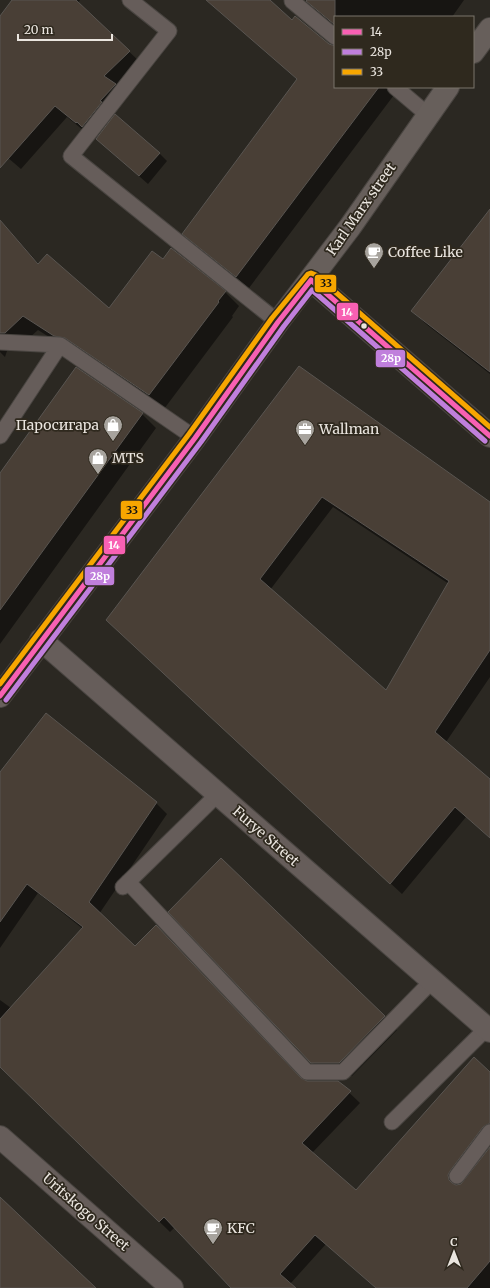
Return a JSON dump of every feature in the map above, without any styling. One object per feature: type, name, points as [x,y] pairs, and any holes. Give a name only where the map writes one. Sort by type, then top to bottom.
[{"type":"main road","points":[[474,51],[490,29]]},
{"type":"main road","name":"Karl Marx street","points":[[0,696],[195,438],[278,322],[311,280],[447,88]]},
{"type":"street","points":[[311,280],[490,436]]},
{"type":"street","name":"Furye Street","points":[[41,640],[489,1030]]},
{"type":"street","name":"Uritskogo Street","points":[[0,1136],[172,1288]]},
{"type":"lane","points":[[130,0],[168,31],[71,156],[278,322]]},
{"type":"lane","points":[[293,0],[292,1],[334,36]]},
{"type":"lane","points":[[396,88],[428,115]]},
{"type":"lane","points":[[0,342],[60,345],[195,438]]},
{"type":"lane","points":[[0,436],[60,345]]},
{"type":"lane","points":[[218,794],[125,884],[307,1072],[343,1072],[432,981]]},
{"type":"lane","points":[[392,1122],[489,1030]]},
{"type":"lane","points":[[457,1176],[490,1132]]},
{"type":"building","points":[[12,0],[76,0],[130,51],[104,76],[116,84],[100,101],[102,102],[82,127],[55,106],[0,168],[0,16]]},
{"type":"building","points":[[206,0],[270,0],[292,20],[295,16],[329,44],[334,46],[334,88],[378,88],[236,277],[182,234],[297,79]]},
{"type":"building","points":[[335,0],[334,24],[306,1]]},
{"type":"building","points":[[115,114],[160,153],[139,176],[96,139]]},
{"type":"building","points":[[490,209],[490,372],[411,311]]},
{"type":"building","points":[[0,220],[38,264],[47,254],[109,308],[152,251],[163,259],[171,248],[226,291],[149,395],[65,338],[54,336],[23,316],[5,333],[0,333]]},
{"type":"building","points":[[299,366],[490,502],[490,650],[435,732],[490,779],[490,838],[455,807],[390,884],[106,620]],"holes":[[[322,497],[449,581],[386,690],[260,579]]]},
{"type":"building","points":[[76,367],[143,413],[0,610],[0,473]]},
{"type":"building","points":[[46,713],[157,802],[89,902],[135,946],[156,925],[301,1078],[307,1081],[338,1081],[351,1091],[302,1143],[356,1190],[474,1057],[490,1072],[490,1123],[483,1127],[448,1175],[449,1180],[452,1183],[456,1185],[461,1184],[490,1147],[490,1261],[467,1288],[376,1288],[315,1235],[280,1274],[296,1288],[231,1288],[164,1217],[159,1222],[0,1067],[0,1019],[83,927],[27,884],[0,922],[0,772]]},
{"type":"building","points":[[221,858],[385,1016],[339,1063],[311,1063],[168,912]]},
{"type":"building","points":[[0,1197],[96,1288],[0,1288]]},
{"type":"transit line","name":"33","points":[[0,684],[189,434],[272,318],[308,274],[311,273],[316,275],[490,427]]},
{"type":"transit line","name":"14","points":[[0,696],[195,438],[278,322],[311,280],[490,436]]},
{"type":"transit line","name":"28р","points":[[6,700],[201,442],[284,326],[312,290],[485,441]]},
{"type":"place","name":"Coffee Like","points":[[374,269]]},
{"type":"place","name":"Паросигара","points":[[113,442]]},
{"type":"place","name":"Wallman","points":[[305,446]]},
{"type":"place","name":"MTS","points":[[98,475]]},
{"type":"place","name":"KFC","points":[[213,1245]]}]
